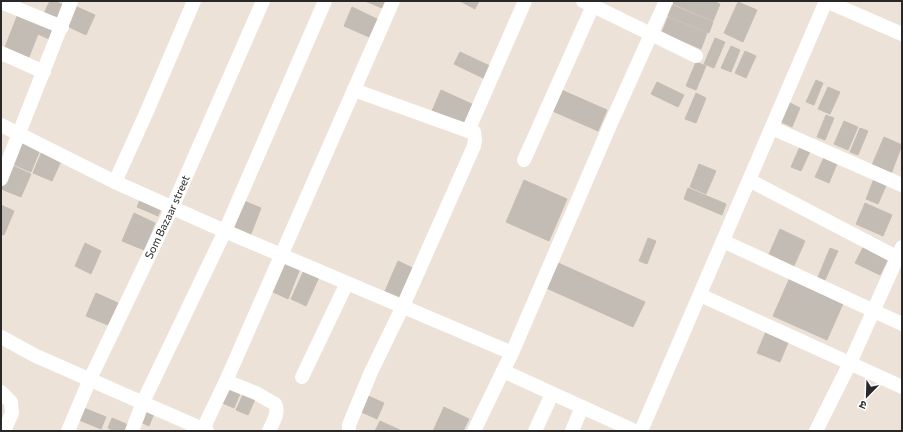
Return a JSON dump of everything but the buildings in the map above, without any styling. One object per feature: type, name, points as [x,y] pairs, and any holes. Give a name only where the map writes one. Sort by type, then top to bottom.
[{"type":"street","points":[[1,179],[71,1]]},
{"type":"street","points":[[115,182],[194,1]]},
{"type":"street","name":"Som Bazaar street","points":[[68,431],[90,379],[172,208],[263,1]]},
{"type":"street","points":[[132,431],[143,402],[225,231],[325,1]]},
{"type":"street","points":[[1,337],[36,356],[205,430],[393,1]]},
{"type":"street","points":[[468,131],[524,1]]},
{"type":"street","points":[[474,431],[512,353],[666,1]]},
{"type":"street","points":[[641,431],[826,1],[902,34]]},
{"type":"street","points":[[1,2],[62,27]]},
{"type":"street","points":[[524,160],[590,2],[651,35],[696,56]]},
{"type":"street","points":[[1,53],[44,72]]},
{"type":"street","points":[[349,431],[349,425],[371,372],[403,306],[474,146],[475,135],[474,132],[354,90]]},
{"type":"street","points":[[1,125],[115,182],[172,208],[512,353]]},
{"type":"street","points":[[772,128],[902,185]]},
{"type":"street","points":[[749,180],[900,255],[850,363],[816,431]]},
{"type":"street","points":[[723,241],[902,324]]},
{"type":"street","points":[[302,377],[347,283]]},
{"type":"street","points":[[700,295],[902,387]]},
{"type":"street","points":[[503,371],[635,431]]},
{"type":"street","points":[[226,381],[256,393],[275,404],[277,411],[269,431]]},
{"type":"street","points":[[1,392],[11,402],[12,413],[4,431]]},
{"type":"street","points":[[535,431],[552,394]]},
{"type":"street","points":[[572,431],[582,407]]}]
